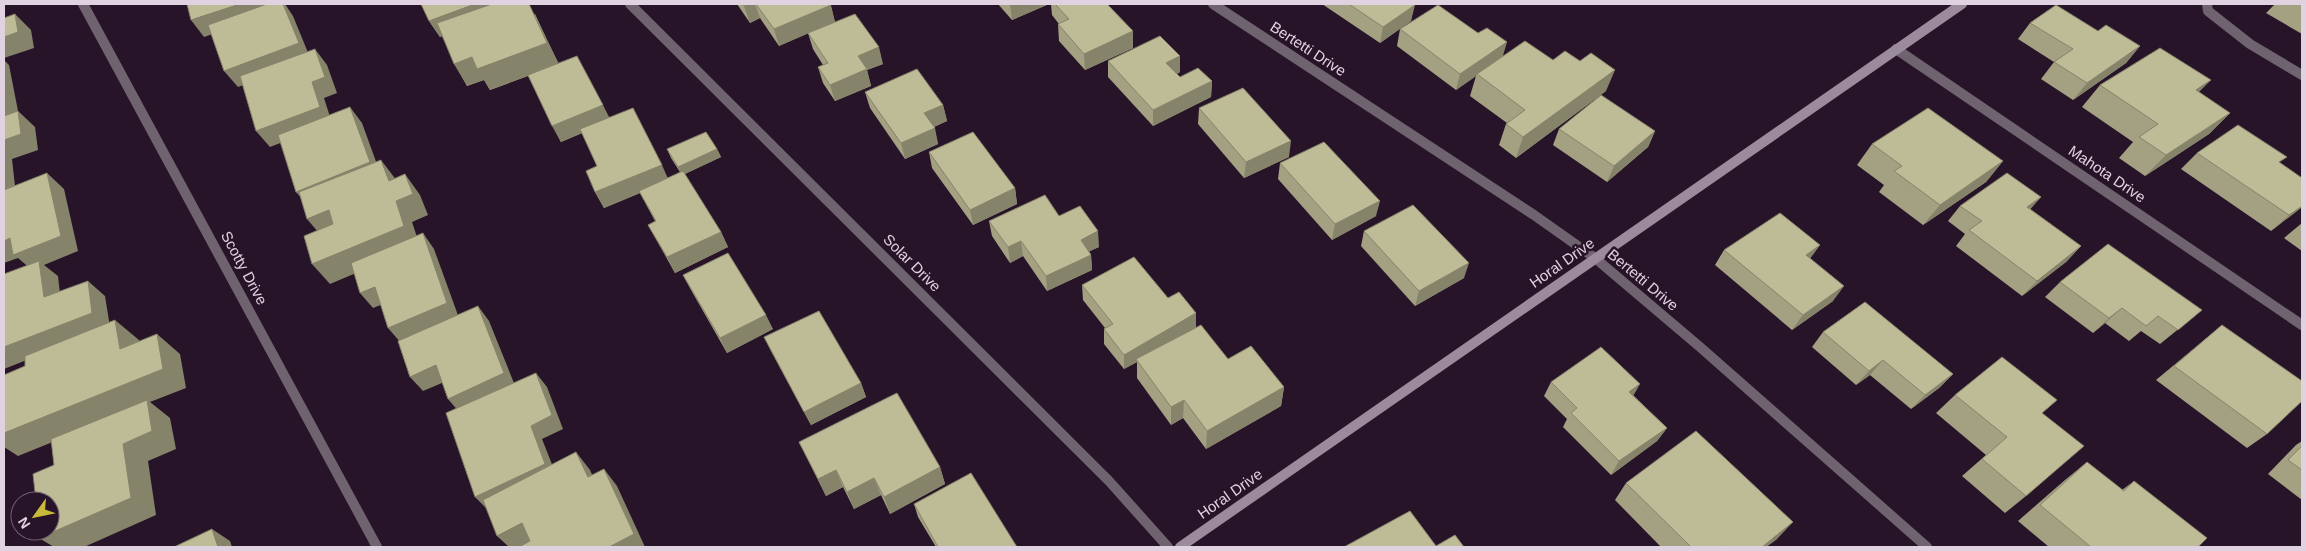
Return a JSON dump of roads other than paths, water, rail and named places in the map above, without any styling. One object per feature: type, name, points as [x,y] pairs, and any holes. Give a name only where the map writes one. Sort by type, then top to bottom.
[{"type":"street","name":"Scotty Drive","points":[[84,4],[377,547]]},
{"type":"street","name":"Solar Drive","points":[[630,4],[1109,481],[1168,547]]},
{"type":"street","name":"Bertetti Drive","points":[[1213,4],[1526,209],[1595,258],[1927,547]]},
{"type":"street","name":"Horal Drive","points":[[1180,547],[1962,4]]},
{"type":"street","points":[[2207,4],[2208,12],[2250,44],[2302,75]]},
{"type":"street","name":"Mahota Drive","points":[[1896,49],[2302,325]]}]
